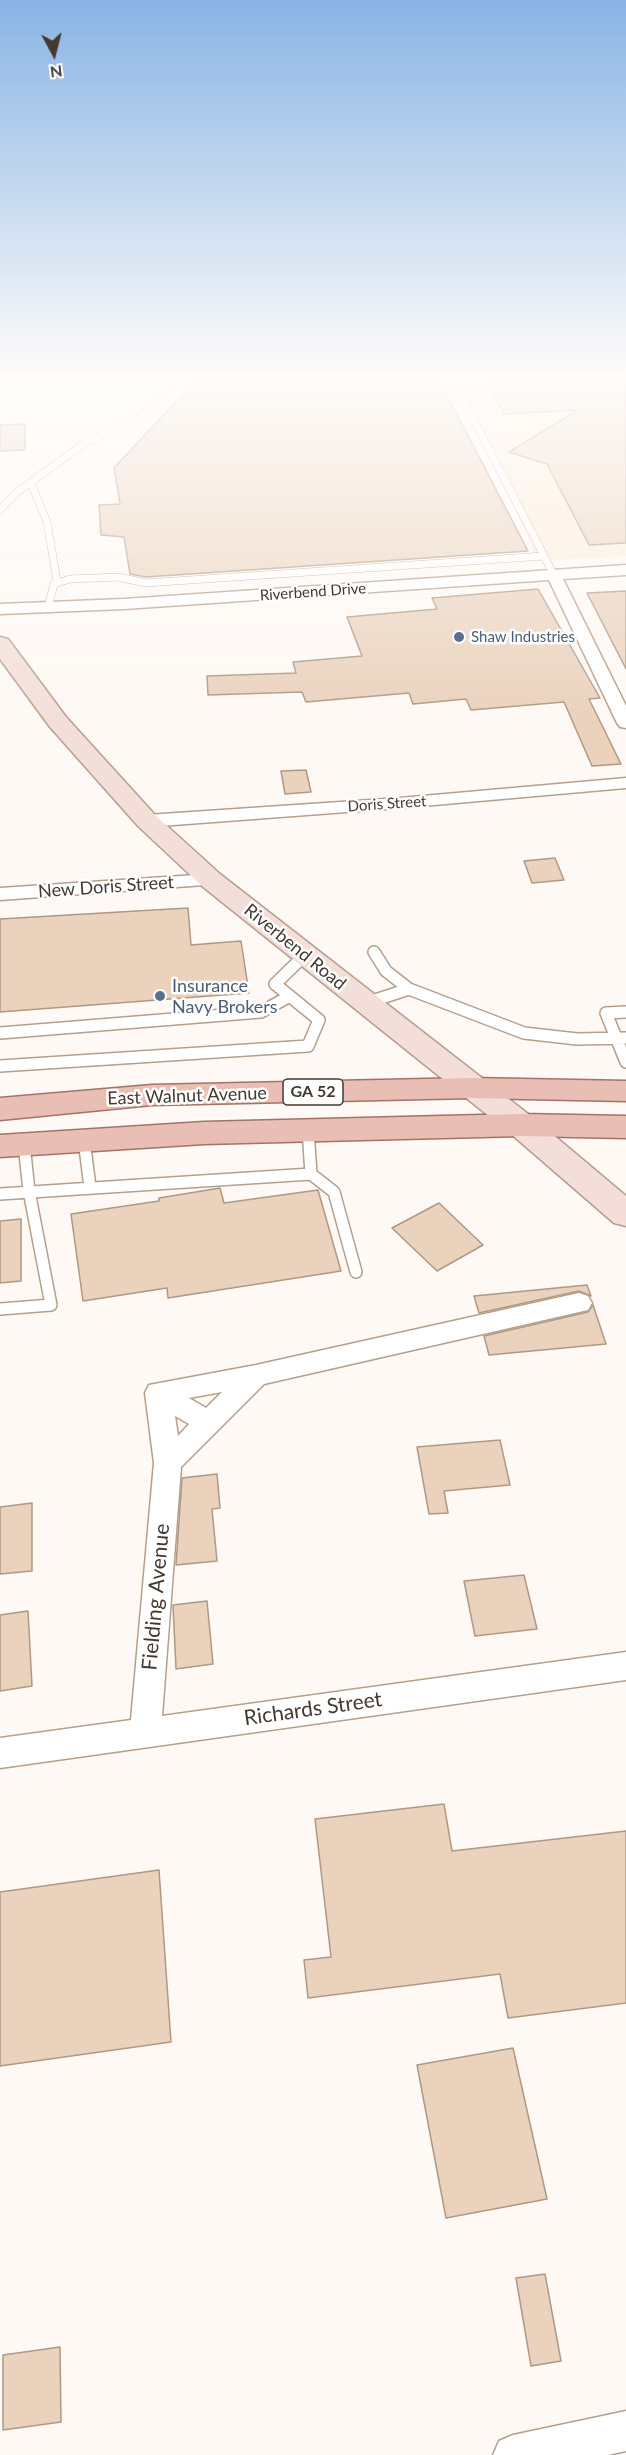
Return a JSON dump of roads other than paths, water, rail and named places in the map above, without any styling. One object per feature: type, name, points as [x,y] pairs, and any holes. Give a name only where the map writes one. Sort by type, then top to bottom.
[{"type":"main road","name":"East Walnut Avenue","points":[[0,1109],[152,1095],[472,1088],[626,1091]]},
{"type":"main road","name":"East Walnut Avenue","points":[[12,1145],[204,1133],[521,1125],[626,1127]]},
{"type":"street","name":"Riverbend Drive","points":[[0,609],[150,603],[626,570]]},
{"type":"street","points":[[554,574],[625,720]]},
{"type":"street","name":"Riverbend Road","points":[[0,644],[58,722],[147,821],[212,880],[365,1004],[521,1125],[626,1214]]},
{"type":"street","name":"Doris Street","points":[[147,821],[400,803],[626,783]]},
{"type":"street","name":"New Doris Street","points":[[0,894],[212,880]]},
{"type":"street","points":[[158,1393],[256,1375],[579,1303]]},
{"type":"street","points":[[168,1463],[256,1375]]},
{"type":"street","points":[[158,1393],[208,1422]]},
{"type":"street","name":"Fielding Avenue","points":[[145,1732],[168,1463],[158,1393]]},
{"type":"street","name":"Richards Street","points":[[0,1754],[626,1666]]},
{"type":"street","points":[[513,2455],[626,2431]]},
{"type":"lane","points":[[0,510],[20,493]]},
{"type":"lane","points":[[35,493],[47,522],[57,581],[54,584],[48,608]]},
{"type":"lane","points":[[511,493],[554,574]]},
{"type":"lane","points":[[57,581],[118,577],[146,583],[544,556]]},
{"type":"lane","points":[[146,583],[150,603]]},
{"type":"lane","points":[[374,952],[386,970],[409,989],[524,1033],[577,1039],[621,1038]]},
{"type":"lane","points":[[0,1066],[308,1046],[319,1020],[275,984],[305,955]]},
{"type":"lane","points":[[365,1004],[409,989]]},
{"type":"lane","points":[[0,1033],[261,1012],[290,996]]},
{"type":"lane","points":[[626,1012],[606,1013],[621,1038],[626,1062]]},
{"type":"lane","points":[[308,1130],[311,1174]]},
{"type":"lane","points":[[84,1140],[90,1187]]},
{"type":"lane","points":[[0,1309],[51,1305],[29,1191],[12,1145]]},
{"type":"lane","points":[[0,1194],[311,1174],[334,1192],[356,1272]]},
{"type":"place","name":"Shaw Industries","points":[[459,637]]},
{"type":"place","name":"Insurance Navy Brokers","points":[[160,996]]}]
